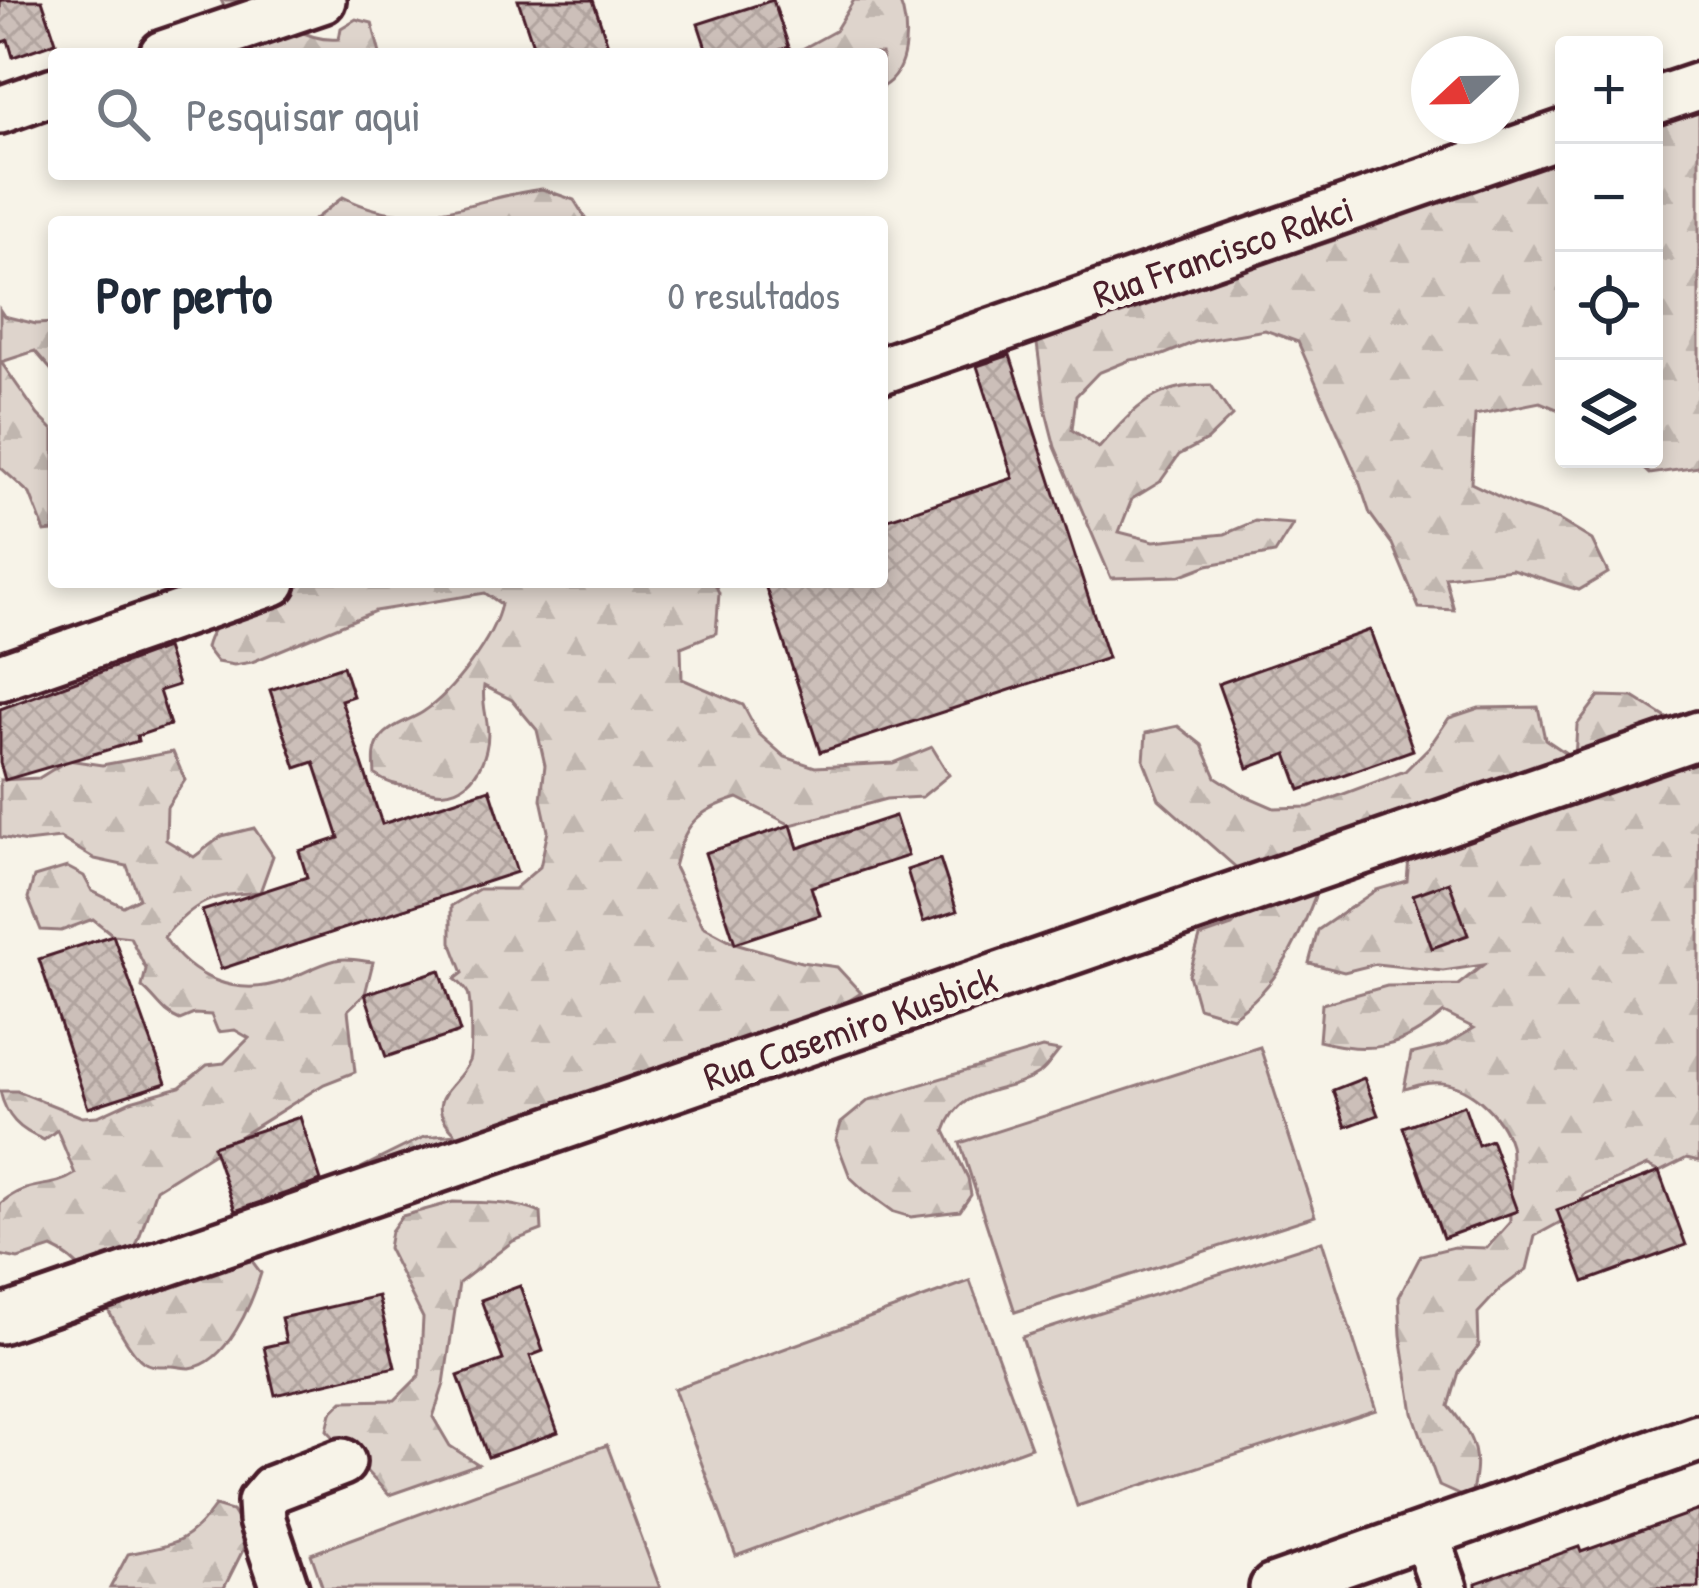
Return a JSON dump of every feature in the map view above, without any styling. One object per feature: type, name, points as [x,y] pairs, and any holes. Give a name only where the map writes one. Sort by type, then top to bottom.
[{"type":"street","points":[[182,48],[322,0]]},
{"type":"street","points":[[1663,98],[1699,86]]},
{"type":"street","points":[[0,110],[48,93]]},
{"type":"street","name":"Rua Francisco Rakci","points":[[888,368],[1555,136]]},
{"type":"street","points":[[0,677],[256,588]]},
{"type":"street","name":"Rua Casemiro Kusbick","points":[[0,1320],[1699,735]]},
{"type":"street","points":[[1273,1588],[1699,1438]]},
{"type":"street","points":[[285,1588],[262,1520],[261,1502],[272,1489],[342,1462]]},
{"type":"street","points":[[1426,1536],[1444,1588]]},
{"type":"green space","points":[[221,0],[261,0],[296,29],[327,39],[339,39],[341,28],[356,19],[372,23],[378,48],[246,48]]},
{"type":"green space","points":[[854,0],[899,0],[906,35],[898,71],[888,82],[888,48],[804,48],[835,31]]},
{"type":"green space","points":[[1699,56],[1699,467],[1650,474],[1644,468],[1663,468],[1663,113],[1671,110]]},
{"type":"green space","points":[[1555,159],[1555,408],[1540,402],[1475,415],[1471,483],[1559,520],[1592,540],[1608,573],[1579,590],[1512,569],[1445,577],[1454,610],[1419,608],[1392,544],[1370,514],[1298,342],[1265,330],[1195,342],[1098,373],[1076,396],[1072,430],[1099,448],[1147,401],[1175,389],[1211,385],[1232,416],[1207,440],[1179,455],[1160,482],[1132,499],[1119,532],[1154,541],[1225,534],[1255,521],[1293,524],[1275,553],[1208,565],[1179,576],[1111,578],[1055,447],[1046,412],[1037,344],[1059,318],[1244,261],[1266,263],[1433,199]]},
{"type":"green space","points":[[542,189],[574,200],[584,216],[319,216],[343,197],[370,208],[419,214]]},
{"type":"green space","points":[[0,310],[4,316],[48,323],[48,366],[35,351],[1,362],[48,425],[48,532],[30,494],[0,467]]},
{"type":"green space","points":[[276,588],[717,588],[716,633],[681,647],[682,679],[743,705],[758,733],[785,757],[815,767],[893,763],[932,747],[949,775],[922,797],[886,799],[791,825],[738,798],[702,814],[683,840],[674,867],[703,926],[735,943],[837,967],[861,993],[791,1038],[692,1057],[392,1182],[363,1167],[424,1137],[456,1134],[445,1122],[441,1103],[469,1061],[471,1027],[468,993],[455,979],[463,973],[451,942],[451,906],[479,889],[514,889],[540,867],[548,831],[541,799],[545,765],[537,730],[512,700],[484,686],[486,750],[466,783],[444,792],[395,784],[375,775],[375,751],[381,738],[434,703],[481,648],[501,604],[485,593],[375,611],[252,662],[217,662],[206,648],[211,635],[238,608]]},
{"type":"green space","points":[[1599,696],[1633,697],[1689,732],[1699,729],[1699,1161],[1687,1158],[1659,1172],[1647,1166],[1585,1194],[1564,1220],[1535,1236],[1527,1269],[1478,1313],[1479,1346],[1459,1372],[1449,1406],[1474,1450],[1470,1500],[1439,1486],[1413,1413],[1399,1297],[1421,1255],[1454,1247],[1487,1248],[1510,1222],[1510,1145],[1499,1122],[1480,1101],[1457,1087],[1429,1083],[1404,1089],[1411,1054],[1444,1046],[1474,1028],[1444,1013],[1414,1034],[1386,1045],[1371,1048],[1319,1041],[1322,1004],[1387,986],[1458,985],[1483,965],[1443,971],[1376,964],[1344,972],[1309,963],[1318,930],[1376,890],[1407,881],[1410,847],[1321,881],[1277,974],[1232,1017],[1198,1007],[1189,975],[1200,937],[1232,926],[1258,899],[1240,871],[1159,799],[1144,761],[1146,733],[1178,726],[1202,745],[1216,777],[1244,795],[1274,808],[1309,807],[1405,771],[1449,718],[1479,708],[1538,707],[1545,739],[1575,759],[1577,725]]},
{"type":"green space","points":[[173,752],[185,780],[167,807],[166,840],[194,857],[222,836],[254,828],[273,856],[260,892],[206,902],[164,937],[187,964],[216,981],[249,987],[284,981],[336,960],[373,962],[365,994],[348,1010],[355,1072],[324,1084],[156,1189],[133,1255],[252,1261],[261,1273],[226,1344],[203,1364],[190,1368],[152,1366],[141,1360],[91,1281],[68,1257],[52,1248],[18,1259],[0,1255],[0,1204],[21,1191],[75,1174],[57,1130],[44,1140],[27,1132],[10,1115],[0,1091],[17,1091],[82,1117],[98,1116],[180,1087],[207,1065],[224,1063],[249,1038],[235,1030],[218,1032],[211,1015],[194,1014],[180,1020],[169,1014],[142,987],[146,969],[130,937],[113,935],[93,919],[61,931],[41,930],[28,898],[34,877],[67,867],[84,876],[92,891],[123,906],[139,898],[127,866],[95,859],[60,838],[26,842],[0,837],[0,780],[39,778],[68,760],[102,765]]},
{"type":"green space","points":[[1260,1047],[1315,1216],[1015,1312],[960,1143]]},
{"type":"green space","points":[[1042,1048],[1059,1051],[1040,1073],[972,1098],[952,1115],[945,1131],[968,1178],[971,1195],[960,1211],[911,1217],[894,1212],[850,1177],[836,1140],[841,1123],[869,1100]]},
{"type":"green space","points":[[453,1202],[530,1209],[541,1213],[542,1230],[513,1241],[459,1283],[444,1384],[433,1417],[450,1446],[478,1464],[389,1495],[327,1430],[331,1413],[343,1401],[395,1400],[420,1375],[423,1318],[388,1248],[391,1231],[402,1216]]},
{"type":"green space","points":[[1322,1241],[1376,1410],[1077,1506],[1022,1337]]},
{"type":"green space","points":[[970,1281],[1031,1447],[736,1556],[674,1389]]},
{"type":"green space","points":[[607,1445],[660,1588],[323,1588],[311,1554]]},
{"type":"green space","points":[[215,1506],[232,1511],[249,1538],[224,1588],[110,1588],[128,1554],[178,1541]]},
{"type":"building","points":[[0,0],[42,0],[56,42],[13,57],[8,40],[0,43]]},
{"type":"building","points":[[518,0],[593,0],[609,48],[534,48]]},
{"type":"building","points":[[773,0],[789,47],[706,48],[698,24]]},
{"type":"building","points":[[1010,355],[1108,658],[820,752],[766,588],[888,588],[888,519],[1013,478],[977,366]]},
{"type":"building","points":[[1370,630],[1413,750],[1300,790],[1287,754],[1248,768],[1218,684]]},
{"type":"building","points":[[166,648],[178,685],[159,691],[170,725],[137,736],[138,741],[5,780],[0,763],[0,709]]},
{"type":"building","points":[[343,666],[353,696],[341,700],[382,824],[490,789],[517,872],[221,969],[202,911],[307,877],[299,851],[339,838],[314,762],[296,768],[270,690]]},
{"type":"building","points":[[895,816],[908,856],[811,887],[820,915],[735,943],[705,853],[791,825],[798,848]]},
{"type":"building","points":[[940,859],[957,911],[923,922],[907,870]]},
{"type":"building","points":[[1449,882],[1468,935],[1432,948],[1413,895]]},
{"type":"building","points":[[113,935],[166,1083],[88,1108],[39,959]]},
{"type":"building","points":[[440,970],[460,1032],[386,1057],[365,994]]},
{"type":"building","points":[[1364,1078],[1378,1115],[1346,1127],[1333,1090]]},
{"type":"building","points":[[1464,1105],[1478,1145],[1491,1140],[1517,1211],[1443,1238],[1403,1127]]},
{"type":"building","points":[[300,1117],[321,1181],[235,1211],[213,1146]]},
{"type":"building","points":[[1659,1172],[1686,1245],[1584,1282],[1557,1210]]},
{"type":"building","points":[[520,1286],[543,1351],[530,1356],[558,1432],[488,1457],[458,1376],[503,1360],[481,1300]]},
{"type":"building","points":[[378,1296],[395,1367],[275,1395],[264,1347],[286,1342],[281,1318]]},
{"type":"building","points":[[1699,1510],[1699,1588],[1476,1588],[1476,1583]]}]
